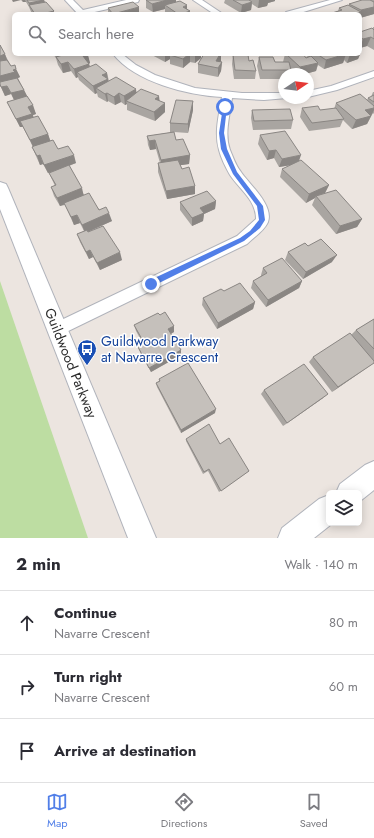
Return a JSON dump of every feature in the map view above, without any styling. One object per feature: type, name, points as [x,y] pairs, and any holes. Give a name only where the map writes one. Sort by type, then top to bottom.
[{"type":"street","points":[[69,0],[79,12]]},
{"type":"street","points":[[89,12],[135,0]]},
{"type":"street","points":[[198,0],[216,12]]},
{"type":"street","points":[[296,12],[338,0]]},
{"type":"street","points":[[119,56],[130,65],[156,78],[182,87],[227,96],[259,98],[278,96]]},
{"type":"street","points":[[314,93],[334,88],[374,74]]},
{"type":"street","points":[[58,329],[242,240],[258,226],[262,220],[260,206],[235,173],[224,149],[222,133],[227,96]]},
{"type":"street","name":"Guildwood Parkway","points":[[0,188],[142,538]]},
{"type":"street","points":[[353,490],[374,474]]},
{"type":"street","points":[[292,538],[326,511]]},
{"type":"green space","points":[[0,281],[88,538],[0,538]]},
{"type":"building","points":[[27,0],[44,0],[29,3]]},
{"type":"building","points":[[146,0],[167,0],[152,4]]},
{"type":"building","points":[[233,0],[249,0],[252,2],[242,5]]},
{"type":"building","points":[[362,0],[370,0],[374,2],[374,7],[361,10],[349,4]]},
{"type":"building","points":[[180,1],[187,5],[183,7],[190,11],[175,12],[165,5]]},
{"type":"building","points":[[46,2],[54,11],[34,12],[29,5]]},
{"type":"building","points":[[133,2],[139,7],[120,12],[111,12],[108,8]]},
{"type":"building","points":[[348,5],[361,12],[335,12],[342,10],[339,8]]},
{"type":"building","points":[[372,28],[374,30],[374,39],[371,37],[363,39],[362,31]]},
{"type":"building","points":[[0,45],[5,54],[0,56]]},
{"type":"building","points":[[83,56],[89,64],[74,69],[68,62],[61,64],[56,57]]},
{"type":"building","points":[[173,56],[187,56],[183,59]]},
{"type":"building","points":[[203,56],[219,56],[216,61],[222,62],[218,68],[198,64]]},
{"type":"building","points":[[233,56],[248,56],[249,61],[253,60],[256,71],[235,70]]},
{"type":"building","points":[[288,56],[304,56],[306,58],[311,56],[318,63],[300,67]]},
{"type":"building","points":[[320,56],[339,56],[326,60]]},
{"type":"building","points":[[259,57],[273,57],[275,62],[289,62],[290,68],[278,68],[278,70],[262,70]]},
{"type":"building","points":[[7,60],[11,66],[15,65],[16,69],[13,70],[15,72],[0,76],[0,61]]},
{"type":"building","points":[[96,64],[107,73],[102,75],[108,79],[93,86],[77,72]]},
{"type":"building","points":[[116,77],[136,89],[124,96],[119,93],[114,97],[107,93],[105,94],[96,88]]},
{"type":"building","points":[[17,78],[24,90],[11,93],[7,86],[1,87],[0,82]]},
{"type":"building","points":[[141,89],[159,96],[155,99],[165,103],[154,112],[126,101]]},
{"type":"building","points":[[360,94],[374,106],[374,108],[365,110],[371,116],[356,120],[336,103]]},
{"type":"building","points":[[374,95],[374,102],[368,98]]},
{"type":"building","points":[[27,96],[33,105],[28,107],[32,114],[16,119],[7,102]]},
{"type":"building","points":[[176,100],[193,101],[188,124],[170,123]]},
{"type":"building","points":[[318,106],[320,110],[336,108],[344,119],[312,123],[302,108]]},
{"type":"building","points":[[290,109],[293,120],[254,121],[252,110]]},
{"type":"building","points":[[38,116],[48,134],[30,140],[20,121]]},
{"type":"building","points":[[285,131],[301,155],[282,159],[276,150],[269,151],[260,135]]},
{"type":"building","points":[[174,132],[176,140],[183,139],[190,155],[161,160],[155,140],[149,141],[147,136]]},
{"type":"building","points":[[53,140],[58,149],[68,146],[74,155],[44,165],[40,155],[37,156],[32,147]]},
{"type":"building","points":[[178,160],[182,169],[189,167],[195,186],[166,191],[158,163]]},
{"type":"building","points":[[301,160],[329,185],[309,194],[282,169]]},
{"type":"building","points":[[69,165],[82,188],[57,198],[51,187],[56,185],[49,173]]},
{"type":"building","points":[[336,190],[362,219],[340,226],[316,196]]},
{"type":"building","points":[[207,191],[216,201],[200,208],[204,213],[192,218],[180,202]]},
{"type":"building","points":[[89,193],[99,210],[106,207],[109,213],[82,225],[77,215],[71,217],[64,203]]},
{"type":"building","points":[[103,226],[120,252],[97,263],[90,250],[86,252],[77,234],[87,230],[88,232]]},
{"type":"building","points":[[321,239],[337,255],[306,272],[288,252],[305,243],[308,246]]},
{"type":"building","points":[[282,258],[302,281],[268,300],[253,281],[267,273],[263,268]]},
{"type":"building","points":[[240,283],[255,302],[218,323],[203,298],[221,289],[224,291]]},
{"type":"building","points":[[165,312],[174,326],[168,329],[181,350],[149,368],[137,345],[143,341],[134,325],[158,313],[160,315]]},
{"type":"building","points":[[374,319],[374,349],[356,330]]},
{"type":"building","points":[[350,333],[374,361],[374,363],[338,387],[313,357]]},
{"type":"building","points":[[188,363],[216,409],[181,430],[156,383],[160,381],[159,379]]},
{"type":"building","points":[[304,364],[328,394],[287,423],[264,390]]},
{"type":"building","points":[[209,424],[220,444],[229,438],[249,471],[221,491],[209,469],[204,472],[186,439]]},
{"type":"place","name":"Guildwood Parkway at Navarre Crescent","points":[[87,366]]},
{"type":"route","points":[[151,284],[242,240],[252,233],[262,220],[262,213],[256,198],[235,173],[224,149],[222,133],[225,107]]}]
